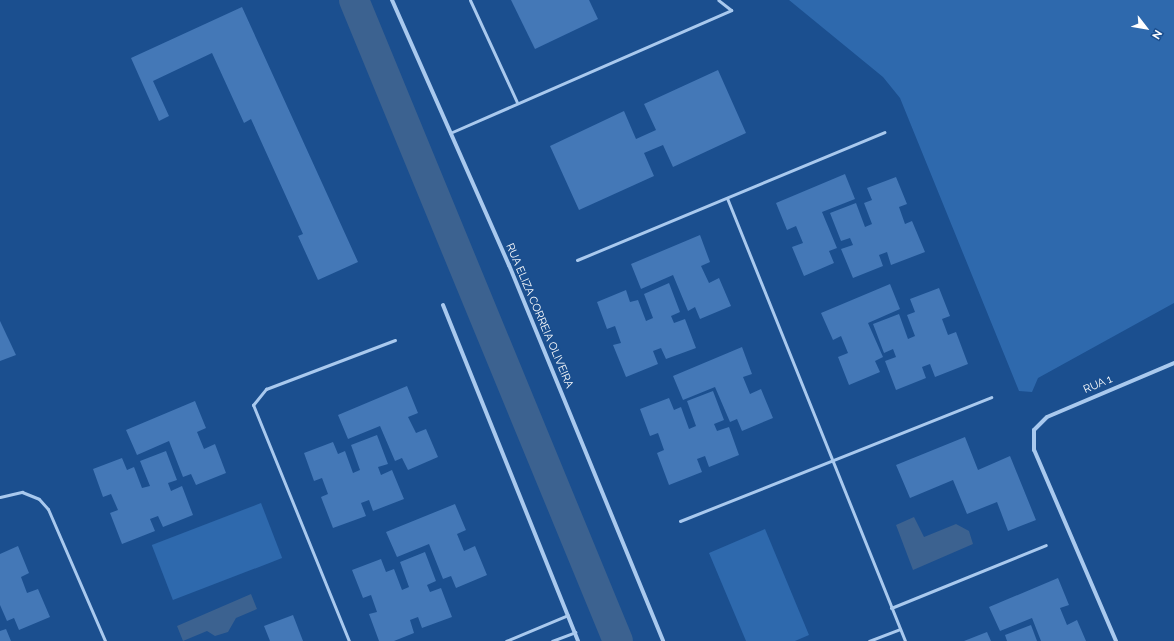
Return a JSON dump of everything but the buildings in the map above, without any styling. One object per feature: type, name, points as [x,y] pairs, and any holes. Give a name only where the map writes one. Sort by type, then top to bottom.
[{"type":"street","name":"RUA ELIZA CORREIA OLIVEIRA","points":[[392,0],[509,265],[663,641]]},
{"type":"street","points":[[443,305],[578,641]]},
{"type":"street","name":"RUA 1","points":[[1116,641],[1034,450],[1034,430],[1047,417],[1174,363]]},
{"type":"lane","points":[[470,0],[518,102]]},
{"type":"lane","points":[[450,133],[730,10],[718,0]]},
{"type":"lane","points":[[576,260],[884,132]]},
{"type":"lane","points":[[727,198],[905,641]]},
{"type":"lane","points":[[349,641],[253,405],[266,389],[395,340]]},
{"type":"lane","points":[[680,521],[991,397]]},
{"type":"lane","points":[[0,497],[22,492],[39,499],[48,509],[105,641]]},
{"type":"lane","points":[[892,608],[1046,545]]},
{"type":"lane","points":[[506,641],[568,615]]},
{"type":"lane","points":[[869,641],[900,629]]},
{"type":"lane","points":[[552,641],[575,632]]},
{"type":"shaded area","points":[[789,0],[1174,0],[1174,303],[1038,378],[1032,392],[1019,391],[900,98],[883,77]]},
{"type":"shaded area","points":[[261,503],[282,558],[173,600],[152,545]]},
{"type":"shaded area","points":[[914,517],[924,537],[956,524],[969,531],[973,544],[913,570],[896,525]]},
{"type":"shaded area","points":[[765,529],[809,635],[795,641],[746,641],[709,553]]},
{"type":"shaded area","points":[[251,594],[257,609],[236,618],[228,632],[215,636],[207,631],[183,641],[177,626]]},
{"type":"waterway","points":[[354,0],[618,641]]}]
